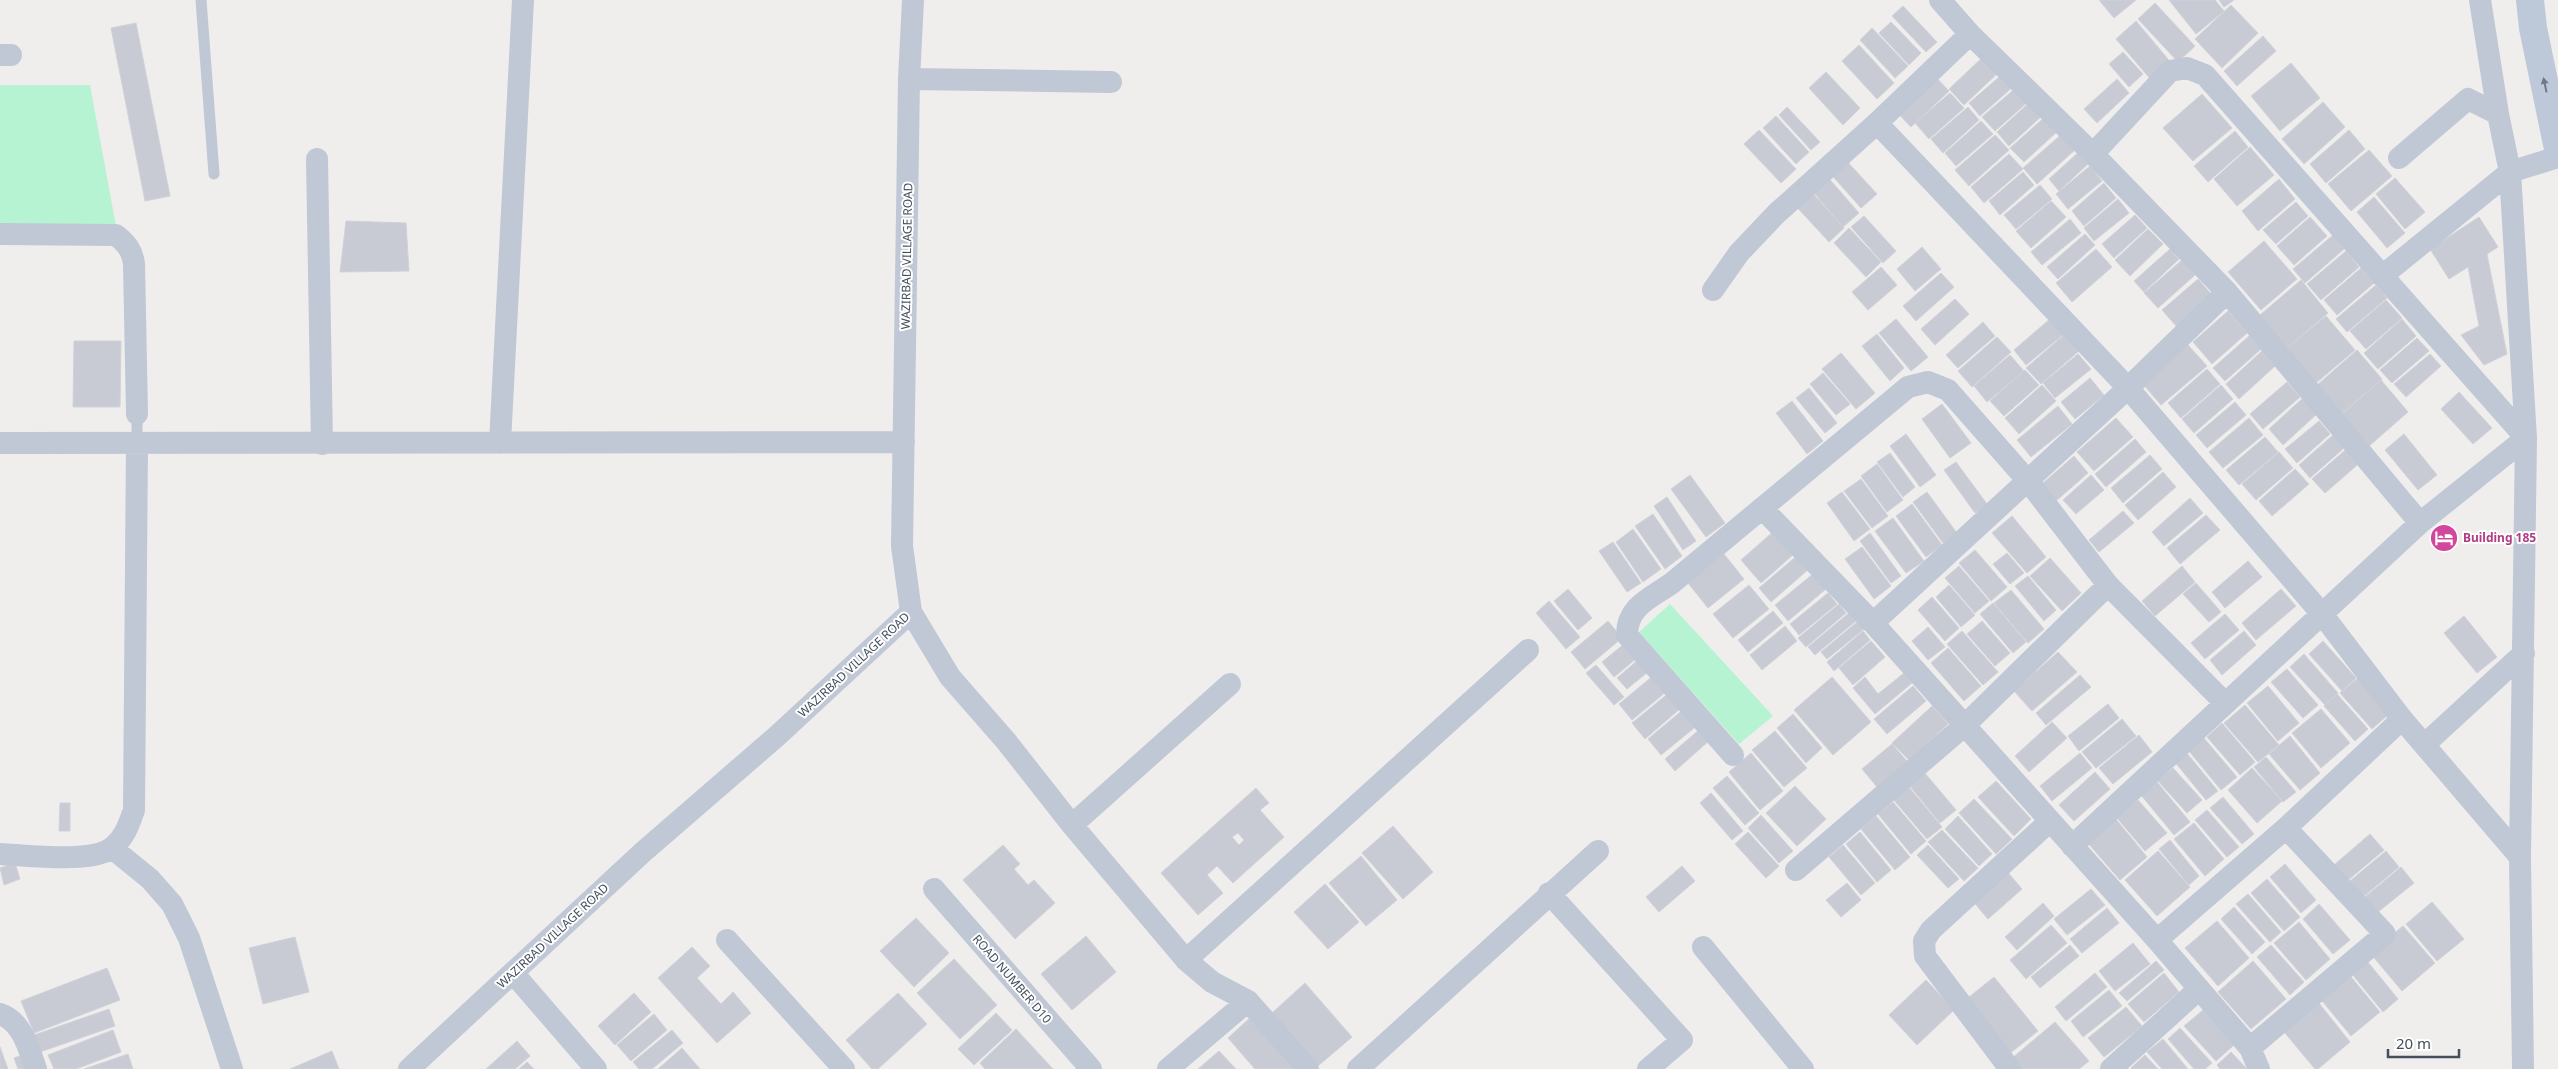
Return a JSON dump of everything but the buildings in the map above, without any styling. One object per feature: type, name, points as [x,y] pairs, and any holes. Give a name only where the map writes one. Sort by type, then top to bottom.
[{"type":"main road","points":[[2516,0],[2533,28]]},
{"type":"main road","points":[[2530,0],[2533,28],[2558,150]]},
{"type":"street","points":[[500,443],[523,0]]},
{"type":"street","name":"WAZIRBAD VILLAGE ROAD","points":[[409,1069],[514,974],[643,852],[778,736],[912,612],[902,546],[909,79],[913,0]]},
{"type":"street","points":[[1940,0],[1970,34],[2093,154],[2227,292],[2420,523]]},
{"type":"street","points":[[2480,0],[2498,114],[2510,172],[2526,438],[2520,857],[2522,1069]]},
{"type":"street","points":[[1713,290],[1739,253],[1776,214],[1877,123],[1970,34]]},
{"type":"street","points":[[2093,154],[2170,71],[2187,68],[2205,76],[2526,438]]},
{"type":"street","points":[[909,79],[1111,82]]},
{"type":"street","points":[[2399,158],[2468,99],[2498,114]]},
{"type":"street","points":[[1877,123],[2128,388],[2322,614],[2402,719],[2520,857]]},
{"type":"street","points":[[2382,276],[2510,172],[2558,156]]},
{"type":"street","points":[[317,159],[322,444]]},
{"type":"street","points":[[0,234],[116,235],[127,244],[132,252],[134,264],[137,414]]},
{"type":"street","points":[[1873,622],[2128,388],[2227,292]]},
{"type":"street","points":[[1733,755],[1627,635],[1627,622],[1633,610],[1672,583],[1908,387],[1928,382],[1948,390],[2028,481],[2108,585],[2225,703]]},
{"type":"street","points":[[2072,846],[2420,523],[2526,438]]},
{"type":"street","points":[[0,444],[904,442]]},
{"type":"street","points":[[0,854],[84,858],[112,848],[127,831],[134,810],[138,443]]},
{"type":"street","points":[[1762,508],[1873,622],[2157,940],[2250,1048],[2259,1069]]},
{"type":"street","points":[[1796,870],[1964,726],[2108,585]]},
{"type":"street","points":[[912,612],[950,677],[1186,960],[1212,982],[1248,1001],[1308,1069]]},
{"type":"street","points":[[1186,960],[1528,650]]},
{"type":"street","points":[[2424,745],[2524,653]]},
{"type":"street","points":[[1072,825],[1230,684]]},
{"type":"street","points":[[2157,940],[2286,828],[2402,719]]},
{"type":"street","points":[[2010,1069],[1925,956],[1924,941],[1931,930],[2050,821]]},
{"type":"street","points":[[2250,1048],[2385,934],[2286,828]]},
{"type":"street","points":[[112,848],[150,879],[172,904],[189,938],[232,1069]]},
{"type":"street","points":[[1358,1069],[1549,893],[1598,851]]},
{"type":"street","name":"ROAD NUMBER D10","points":[[934,889],[1091,1069]]},
{"type":"street","points":[[1549,893],[1682,1040],[1648,1069]]},
{"type":"street","points":[[727,940],[844,1069]]},
{"type":"street","points":[[1703,947],[1803,1069]]},
{"type":"street","points":[[514,974],[596,1069]]},
{"type":"street","points":[[2111,1069],[2199,989]]},
{"type":"street","points":[[1168,1069],[1248,1001]]},
{"type":"street","points":[[0,1014],[7,1016],[23,1034],[36,1069]]},
{"type":"lane","points":[[201,0],[214,174]]},
{"type":"lane","points":[[137,414],[138,443]]},
{"type":"green space","points":[[0,85],[90,85],[116,226],[0,226]]},
{"type":"green space","points":[[1670,604],[1773,716],[1739,744],[1639,632]]},
{"type":"place","name":"Building 185","points":[[2444,538]]}]
